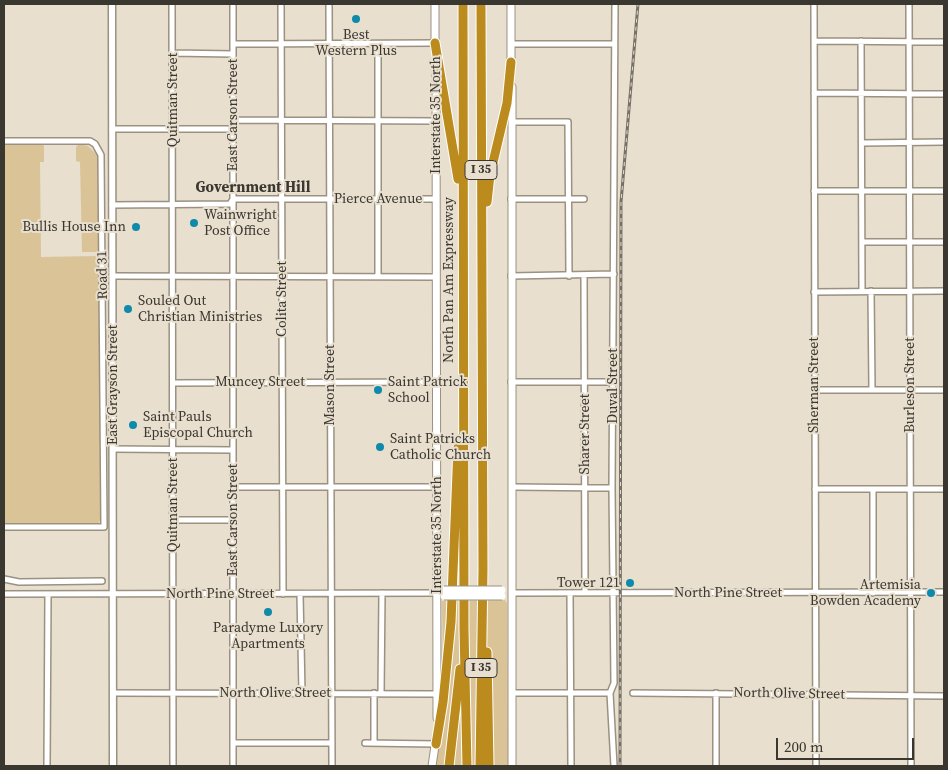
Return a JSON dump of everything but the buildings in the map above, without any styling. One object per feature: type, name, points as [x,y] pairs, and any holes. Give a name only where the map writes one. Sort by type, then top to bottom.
[{"type":"highway","name":"North Pan Am Expressway","points":[[464,4],[463,385],[464,629],[467,766]]},
{"type":"highway","name":"I 35","points":[[480,766],[483,569],[481,4]]},
{"type":"highway","points":[[435,43],[458,175],[463,322]]},
{"type":"highway","points":[[482,337],[487,256],[488,188],[507,104],[511,62]]},
{"type":"highway","points":[[436,744],[442,715],[451,622],[458,429],[463,385]]},
{"type":"highway","points":[[483,569],[490,766]]},
{"type":"highway","points":[[449,766],[464,629]]},
{"type":"main road","name":"Interstate 35 North","points":[[432,766],[436,744],[437,694],[435,4]]},
{"type":"main road","points":[[511,4],[512,766]]},
{"type":"main road","name":"North Pine Street","points":[[436,593],[513,593]]},
{"type":"street","name":"East Grayson Street","points":[[112,4],[113,766]]},
{"type":"street","name":"Quitman Street","points":[[172,4],[174,383],[173,766]]},
{"type":"street","name":"East Carson Street","points":[[233,4],[233,766]]},
{"type":"street","name":"Colita Street","points":[[281,4],[283,594]]},
{"type":"street","name":"Mason Street","points":[[328,4],[332,766]]},
{"type":"street","name":"Duval Street","points":[[614,766],[610,694],[614,682],[612,488],[615,4]]},
{"type":"street","name":"Sherman Street","points":[[814,4],[814,695],[816,766]]},
{"type":"street","name":"Burleson Street","points":[[909,4],[911,766]]},
{"type":"street","points":[[814,41],[944,42]]},
{"type":"street","points":[[861,41],[862,291]]},
{"type":"street","points":[[233,44],[435,43]]},
{"type":"street","points":[[378,44],[378,277]]},
{"type":"street","points":[[511,44],[614,44]]},
{"type":"street","points":[[172,54],[233,54]]},
{"type":"street","points":[[814,93],[944,94]]},
{"type":"street","points":[[233,120],[436,121]]},
{"type":"street","points":[[512,122],[568,122],[569,276]]},
{"type":"street","points":[[112,129],[233,129]]},
{"type":"street","name":"Road 31","points":[[4,141],[86,140],[96,144],[101,154],[104,527],[4,527]]},
{"type":"street","points":[[862,143],[944,142]]},
{"type":"street","points":[[814,191],[944,191]]},
{"type":"street","name":"Pierce Avenue","points":[[112,205],[230,204],[233,199],[436,199]]},
{"type":"street","points":[[511,199],[584,199]]},
{"type":"street","points":[[862,242],[944,242]]},
{"type":"street","points":[[511,276],[614,274]]},
{"type":"street","name":"Sharer Street","points":[[584,275],[585,593]]},
{"type":"street","points":[[113,276],[436,277]]},
{"type":"street","points":[[871,291],[872,390]]},
{"type":"street","points":[[814,292],[944,291]]},
{"type":"street","name":"Muncey Street","points":[[174,383],[282,381],[437,382]]},
{"type":"street","points":[[511,382],[614,382]]},
{"type":"street","points":[[814,390],[944,390]]},
{"type":"street","points":[[113,449],[233,450]]},
{"type":"street","points":[[233,487],[437,487]]},
{"type":"street","points":[[512,487],[612,488]]},
{"type":"street","points":[[815,489],[944,489]]},
{"type":"street","points":[[873,489],[873,592]]},
{"type":"street","points":[[173,520],[233,520]]},
{"type":"street","points":[[4,579],[20,582],[102,581]]},
{"type":"street","name":"North Pine Street","points":[[513,593],[944,592]]},
{"type":"street","points":[[381,693],[382,593]]},
{"type":"street","name":"North Pine Street","points":[[4,594],[436,593]]},
{"type":"street","points":[[570,593],[571,766]]},
{"type":"street","points":[[47,766],[48,594]]},
{"type":"street","points":[[300,594],[302,693]]},
{"type":"street","name":"North Olive Street","points":[[113,693],[437,694]]},
{"type":"street","points":[[374,693],[374,743]]},
{"type":"street","points":[[513,693],[610,694]]},
{"type":"street","name":"North Olive Street","points":[[633,693],[944,696]]},
{"type":"street","points":[[716,693],[716,766]]},
{"type":"street","points":[[233,743],[332,743]]},
{"type":"street","points":[[365,743],[436,744]]},
{"type":"shaded area","points":[[41,144],[44,146],[44,162],[40,162],[41,257],[96,256],[99,259],[102,517],[98,524],[4,524],[4,145]]},
{"type":"shaded area","points":[[79,144],[88,146],[99,157],[100,250],[96,252],[82,252],[80,162],[76,161],[76,147]]},
{"type":"shaded area","points":[[505,600],[507,603],[508,766],[435,766],[439,746],[443,674],[442,601]]},
{"type":"railway","points":[[620,766],[621,202],[638,4]]},
{"type":"place","name":"Best Western Plus","points":[[356,19]]},
{"type":"place","name":"Wainwright Post Office","points":[[194,223]]},
{"type":"place","name":"Bullis House Inn","points":[[136,227]]},
{"type":"place","name":"Souled Out Christian Ministries","points":[[128,309]]},
{"type":"place","name":"Saint Patrick School","points":[[378,390]]},
{"type":"place","name":"Saint Pauls Episcopal Church","points":[[133,425]]},
{"type":"place","name":"Saint Patricks Catholic Church","points":[[380,447]]},
{"type":"place","name":"Tower 121","points":[[630,583]]},
{"type":"place","name":"Artemisia Bowden Academy","points":[[931,593]]},
{"type":"place","name":"Paradyme Luxory Apartments","points":[[268,612]]},
{"type":"district","name":"Government Hill","points":[[253,188]]}]
